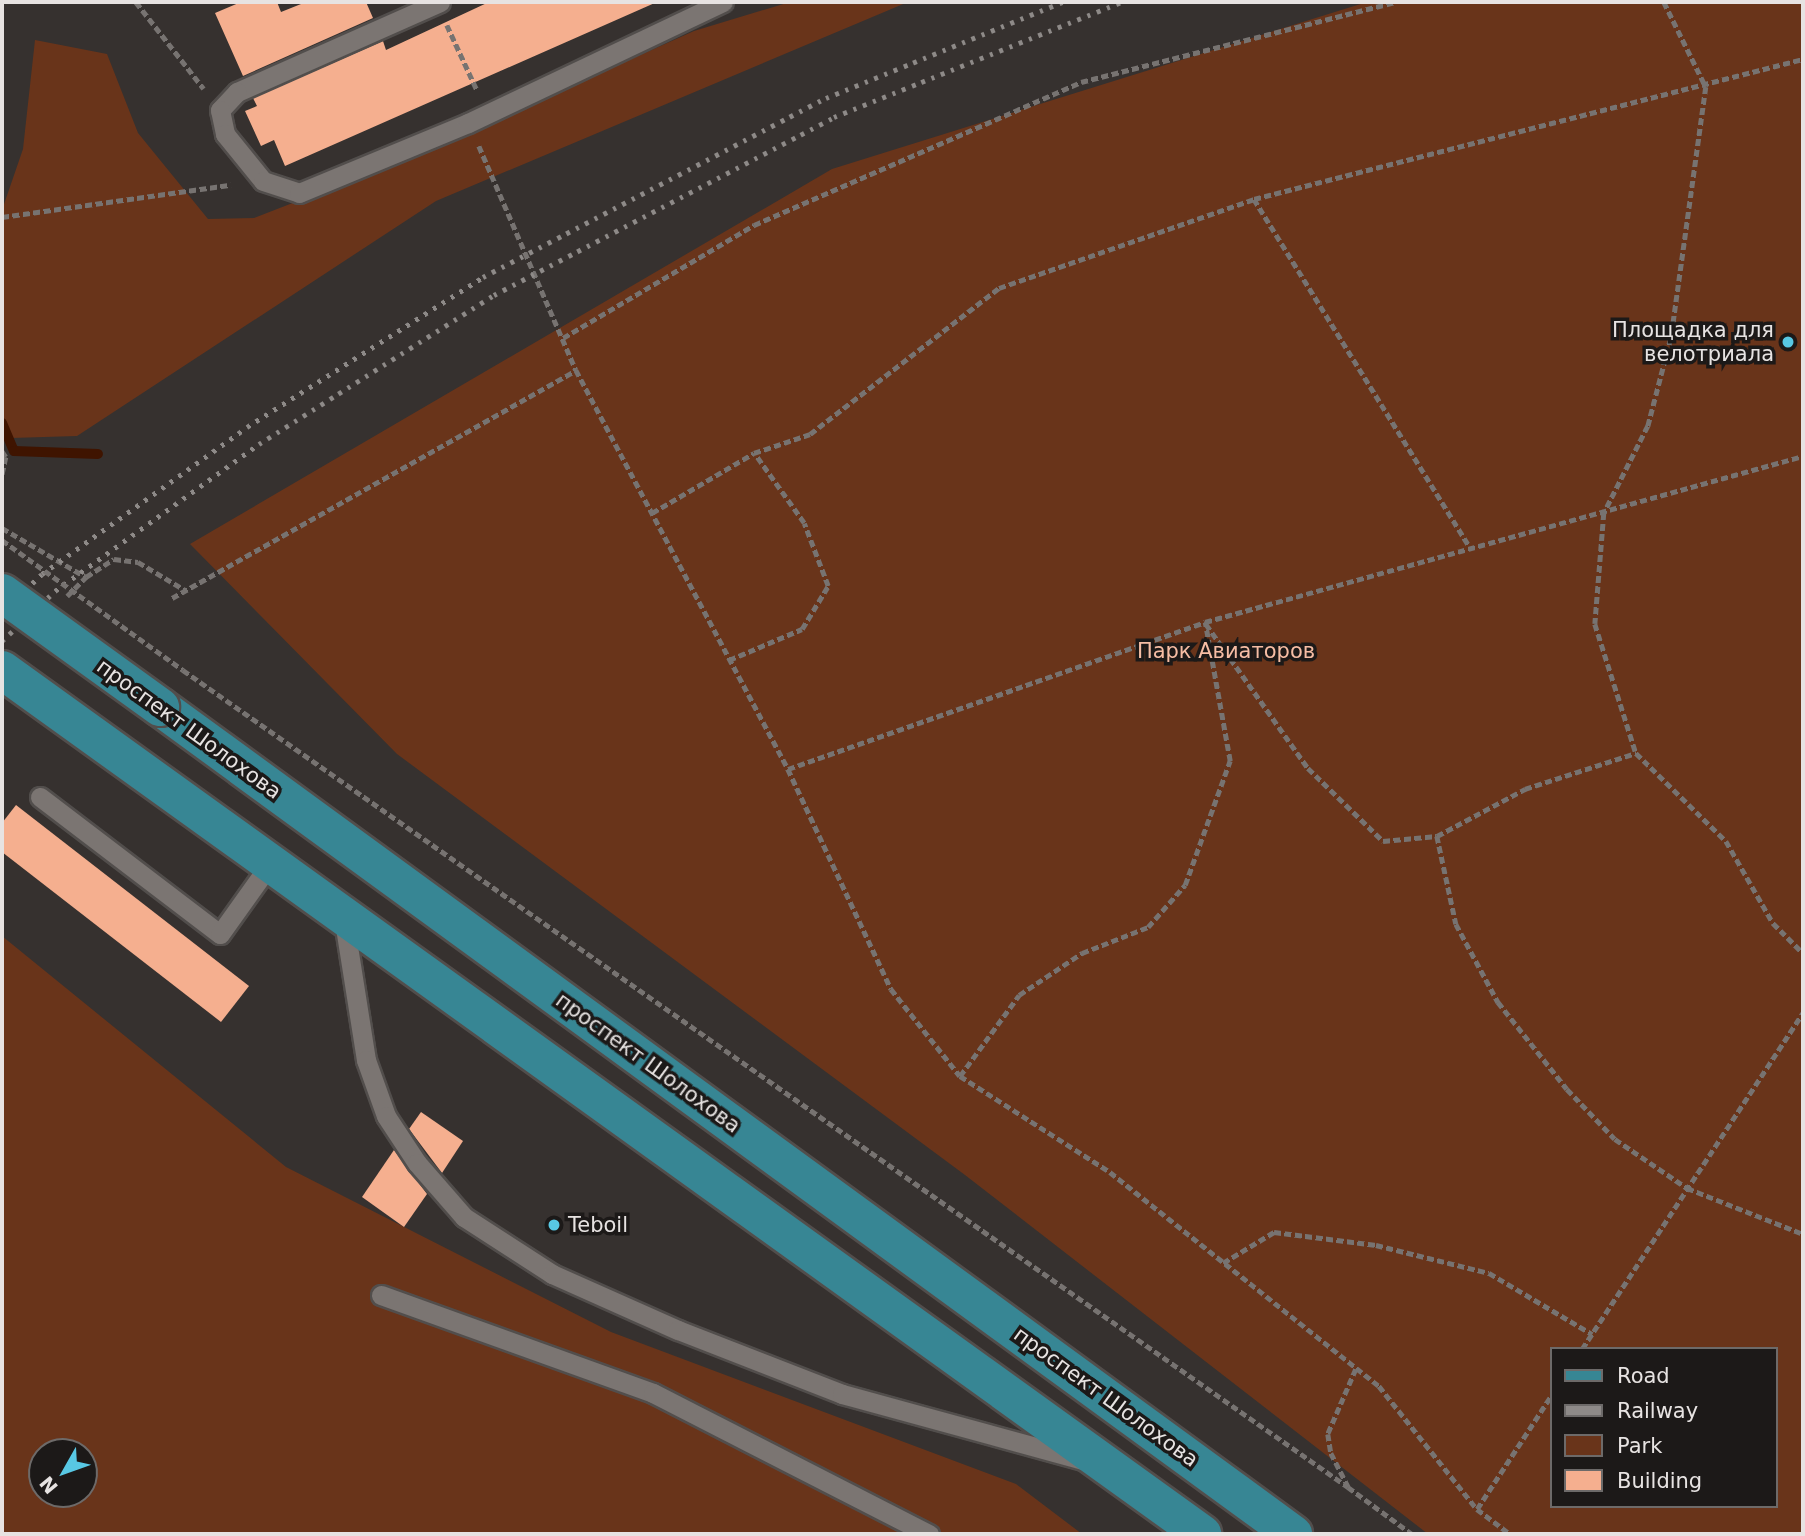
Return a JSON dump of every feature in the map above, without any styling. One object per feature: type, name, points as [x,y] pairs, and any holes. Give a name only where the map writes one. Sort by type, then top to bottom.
[{"type":"main road","name":"проспект Шолохова","points":[[2,593],[1293,1534]]},
{"type":"main road","points":[[2,670],[271,864],[344,921],[1202,1534]]},
{"type":"lane","points":[[438,3],[237,92],[220,110],[225,134],[263,181],[299,193],[468,123],[723,2]]},
{"type":"lane","points":[[40,797],[220,934],[271,864]]},
{"type":"lane","points":[[344,921],[366,1060],[386,1116],[417,1163],[464,1217],[552,1274],[703,1340],[842,1394],[1111,1468]]},
{"type":"lane","points":[[381,1295],[653,1393],[929,1534]]},
{"type":"path","points":[[136,2],[220,110]]},
{"type":"path","points":[[563,338],[754,225],[1082,82],[1394,2]]},
{"type":"path","points":[[1664,2],[1706,86],[1671,338],[1648,426],[1604,513],[1595,624],[1636,754],[1726,841],[1773,923],[1803,953]]},
{"type":"path","points":[[438,3],[488,113]]},
{"type":"path","points":[[652,513],[754,453],[810,434],[999,288],[1254,199],[1706,86],[1803,59]]},
{"type":"path","points":[[468,123],[576,370],[788,769],[891,989],[960,1076],[1110,1172],[1379,1386],[1417,1430],[1477,1509],[1510,1534]]},
{"type":"path","points":[[2,217],[263,181]]},
{"type":"path","points":[[1254,199],[1469,546]]},
{"type":"path","points":[[172,598],[576,370]]},
{"type":"path","points":[[2,451],[2,476]]},
{"type":"path","points":[[729,660],[802,629],[828,586],[804,523],[754,453]]},
{"type":"path","points":[[788,769],[1205,622],[1469,546],[1604,513],[1803,456]]},
{"type":"path","points":[[2,528],[86,577],[114,559],[138,562],[186,590]]},
{"type":"path","points":[[2,540],[1412,1534]]},
{"type":"path","points":[[1205,622],[1308,768],[1383,841],[1437,836],[1525,789],[1636,754]]},
{"type":"path","points":[[960,1076],[1019,995],[1082,953],[1148,927],[1185,885],[1230,761],[1205,622]]},
{"type":"path","points":[[1437,836],[1456,923],[1498,1002],[1567,1089],[1615,1139],[1688,1188],[1803,1234]]},
{"type":"path","points":[[1583,1347],[1803,1012]]},
{"type":"path","points":[[1223,1263],[1274,1232],[1376,1245],[1489,1273],[1592,1334]]},
{"type":"path","points":[[1348,1487],[1338,1473],[1328,1434],[1356,1370]]},
{"type":"path","points":[[1477,1509],[1549,1399]]},
{"type":"green space","points":[[790,2],[908,2],[436,201],[77,436],[11,438],[2,430],[2,210],[23,149],[35,40],[107,54],[138,133],[208,219],[254,218],[424,152],[694,31]]},
{"type":"green space","name":"Парк Авиаторов","points":[[1367,2],[1803,2],[1803,1534],[1428,1534],[965,1175],[397,754],[190,544],[832,169]]},
{"type":"green space","points":[[2,936],[286,1167],[611,1332],[1016,1484],[1082,1534],[2,1534]]},
{"type":"building","points":[[241,2],[277,2],[281,12],[306,2],[366,2],[373,18],[243,76],[215,13]]},
{"type":"building","points":[[489,2],[657,2],[285,166],[274,140],[261,146],[245,111],[257,106],[253,98],[383,41],[386,50]]},
{"type":"building","points":[[16,805],[249,986],[221,1022],[2,852],[2,823]]},
{"type":"building","points":[[421,1112],[463,1141],[442,1173],[409,1129]]},
{"type":"building","points":[[394,1150],[427,1194],[404,1227],[362,1197]]},
{"type":"waterway","points":[[2,423],[14,451],[98,454]]},
{"type":"railway","points":[[2,612],[42,574],[247,427],[483,277],[826,98],[1063,2]]},
{"type":"railway","points":[[2,641],[55,591],[259,444],[494,295],[834,117],[1121,2]]},
{"type":"place","name":"Площадка для велотриала","points":[[1788,342]]},
{"type":"place","name":"Teboil","points":[[554,1225]]}]
